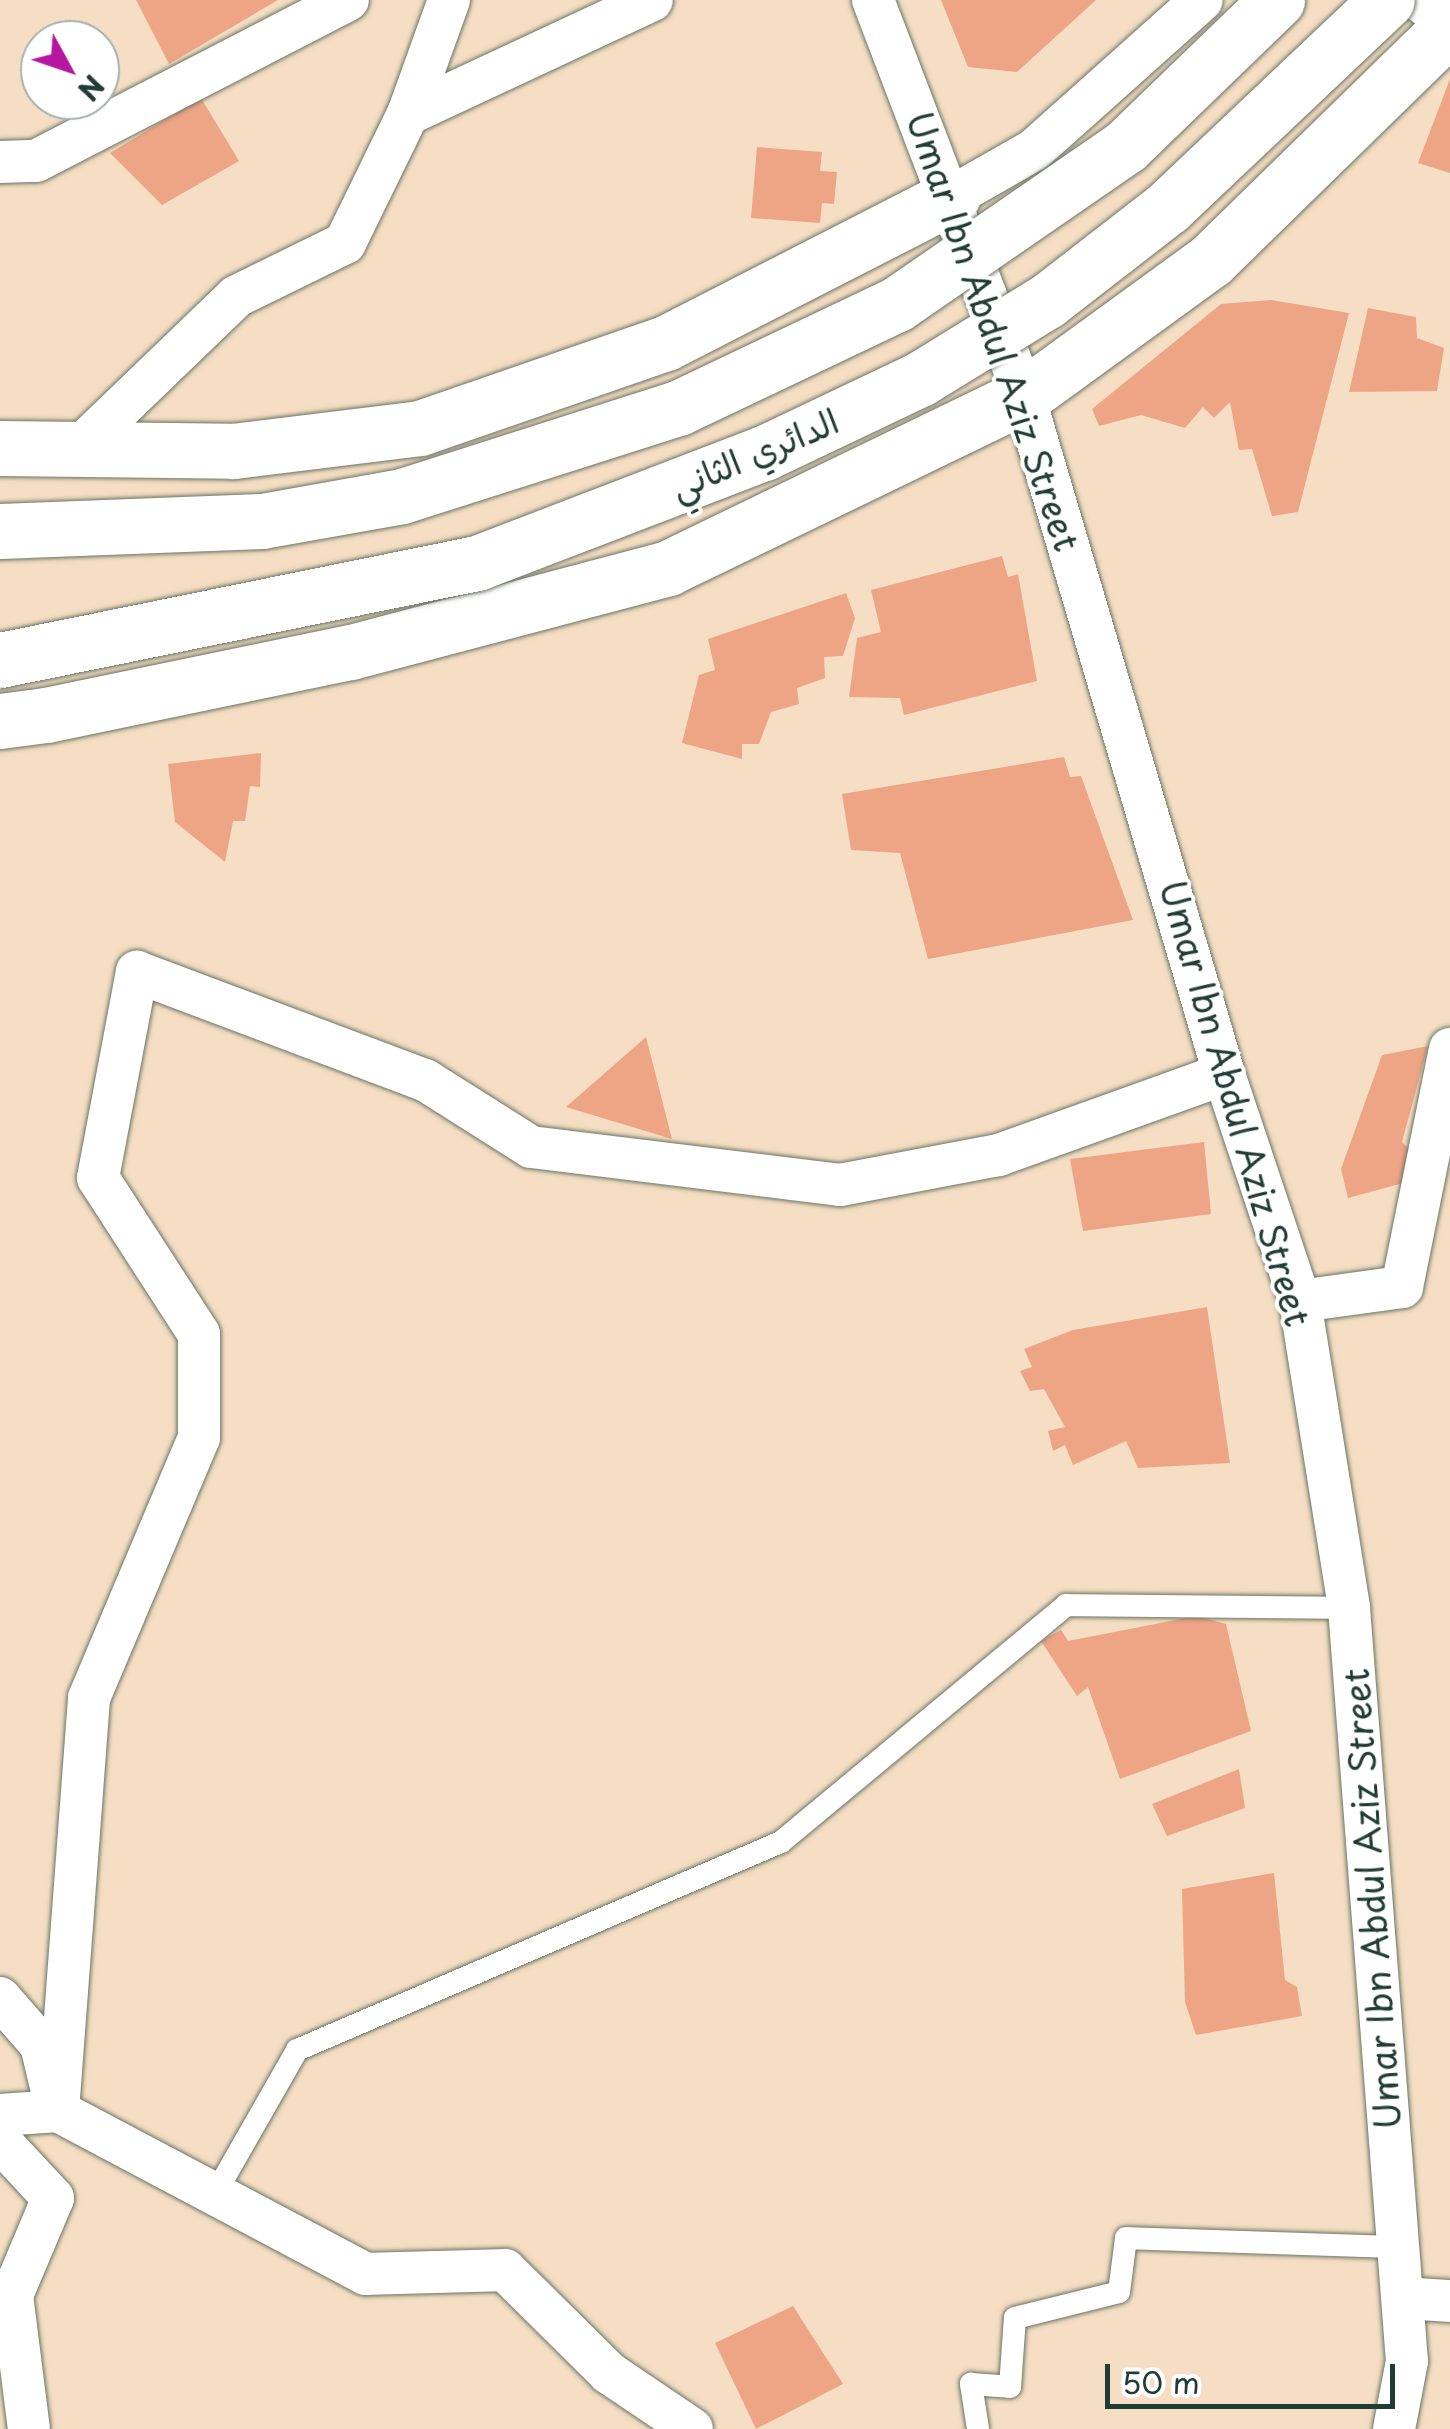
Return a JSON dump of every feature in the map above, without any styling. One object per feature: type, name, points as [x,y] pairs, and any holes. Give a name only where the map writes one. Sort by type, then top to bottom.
[{"type":"main road","name":"الدائري الثاني","points":[[0,531],[243,522],[402,496],[678,408],[914,292],[1126,146],[1277,0]]},
{"type":"main road","name":"الدائري الثاني","points":[[0,660],[477,562],[764,453],[902,388],[1047,301],[1168,207],[1387,0]]},
{"type":"main road","points":[[23,718],[352,652],[668,568],[1024,396],[1211,260],[1450,25]]},
{"type":"main road","points":[[0,448],[81,446],[233,452],[420,428],[666,343],[953,196]]},
{"type":"street","points":[[0,162],[36,161],[348,0]]},
{"type":"street","points":[[81,446],[236,296],[345,243],[408,114],[448,0]]},
{"type":"street","points":[[408,114],[652,0]]},
{"type":"street","name":"Umar Ibn Abdul Aziz Street","points":[[873,0],[953,196],[1024,396],[1224,1074],[1300,1301],[1348,1608],[1407,2361],[1394,2429]]},
{"type":"street","points":[[953,196],[1034,150],[1202,0]]},
{"type":"street","points":[[1419,0],[1450,25]]},
{"type":"street","points":[[0,747],[23,718]]},
{"type":"street","points":[[58,2111],[90,1698],[199,1438],[200,1334],[98,1178],[136,972],[425,1080],[530,1147],[840,1185],[999,1154],[1224,1074]]},
{"type":"street","points":[[1300,1301],[1402,1286],[1450,1049]]},
{"type":"street","points":[[0,1998],[41,2046],[58,2111]]},
{"type":"street","points":[[0,2114],[58,2111],[366,2274],[504,2270],[609,2373],[692,2429]]},
{"type":"street","points":[[0,2141],[52,2198],[12,2296],[28,2429]]},
{"type":"street","points":[[1402,2298],[1450,2301]]},
{"type":"lane","points":[[215,2194],[296,2050],[781,1842],[1066,1605],[1348,1608]]},
{"type":"lane","points":[[978,2429],[970,2384],[1010,2387],[1014,2318],[1119,2292],[1126,2238],[1398,2247]]},
{"type":"building","points":[[136,0],[278,0],[169,64]]},
{"type":"building","points":[[941,0],[1096,0],[1017,72],[968,67]]},
{"type":"building","points":[[1450,79],[1450,173],[1418,163]]},
{"type":"building","points":[[201,98],[239,161],[162,205],[110,153]]},
{"type":"building","points":[[757,147],[822,152],[820,171],[837,172],[834,204],[822,203],[820,223],[751,218]]},
{"type":"building","points":[[1271,300],[1349,313],[1298,512],[1272,516],[1252,449],[1239,450],[1230,402],[1214,418],[1203,407],[1185,428],[1141,415],[1099,426],[1092,409],[1221,304]]},
{"type":"building","points":[[1368,308],[1416,317],[1417,338],[1444,348],[1437,391],[1349,392]]},
{"type":"building","points":[[1002,556],[1008,577],[1018,574],[1037,681],[904,715],[900,698],[849,697],[857,638],[881,632],[871,590]]},
{"type":"building","points":[[846,593],[855,618],[843,656],[824,657],[825,678],[797,688],[799,704],[771,712],[759,744],[742,744],[742,759],[682,743],[699,675],[715,670],[708,639]]},
{"type":"building","points":[[261,753],[260,787],[250,786],[245,821],[233,821],[225,862],[175,822],[168,764]]},
{"type":"building","points":[[1064,757],[1070,777],[1081,776],[1133,920],[928,959],[900,853],[851,850],[842,794]]},
{"type":"building","points":[[646,1037],[672,1139],[566,1107]]},
{"type":"building","points":[[1428,1046],[1402,1142],[1413,1153],[1407,1182],[1348,1198],[1341,1169],[1382,1055]]},
{"type":"building","points":[[1204,1142],[1211,1214],[1083,1231],[1070,1159]]},
{"type":"building","points":[[1207,1307],[1230,1463],[1138,1468],[1126,1441],[1073,1465],[1065,1445],[1053,1451],[1048,1431],[1065,1427],[1044,1389],[1030,1391],[1020,1371],[1032,1367],[1024,1349],[1073,1330]]},
{"type":"building","points":[[1196,1616],[1226,1624],[1251,1731],[1120,1779],[1088,1687],[1077,1696],[1041,1641],[1061,1630],[1068,1641]]},
{"type":"building","points":[[1239,1769],[1245,1808],[1167,1836],[1152,1804]]},
{"type":"building","points":[[1274,1873],[1285,1980],[1297,1987],[1302,2016],[1196,2035],[1185,2002],[1182,1889]]},
{"type":"building","points":[[793,2306],[843,2384],[756,2429],[715,2343]]}]
